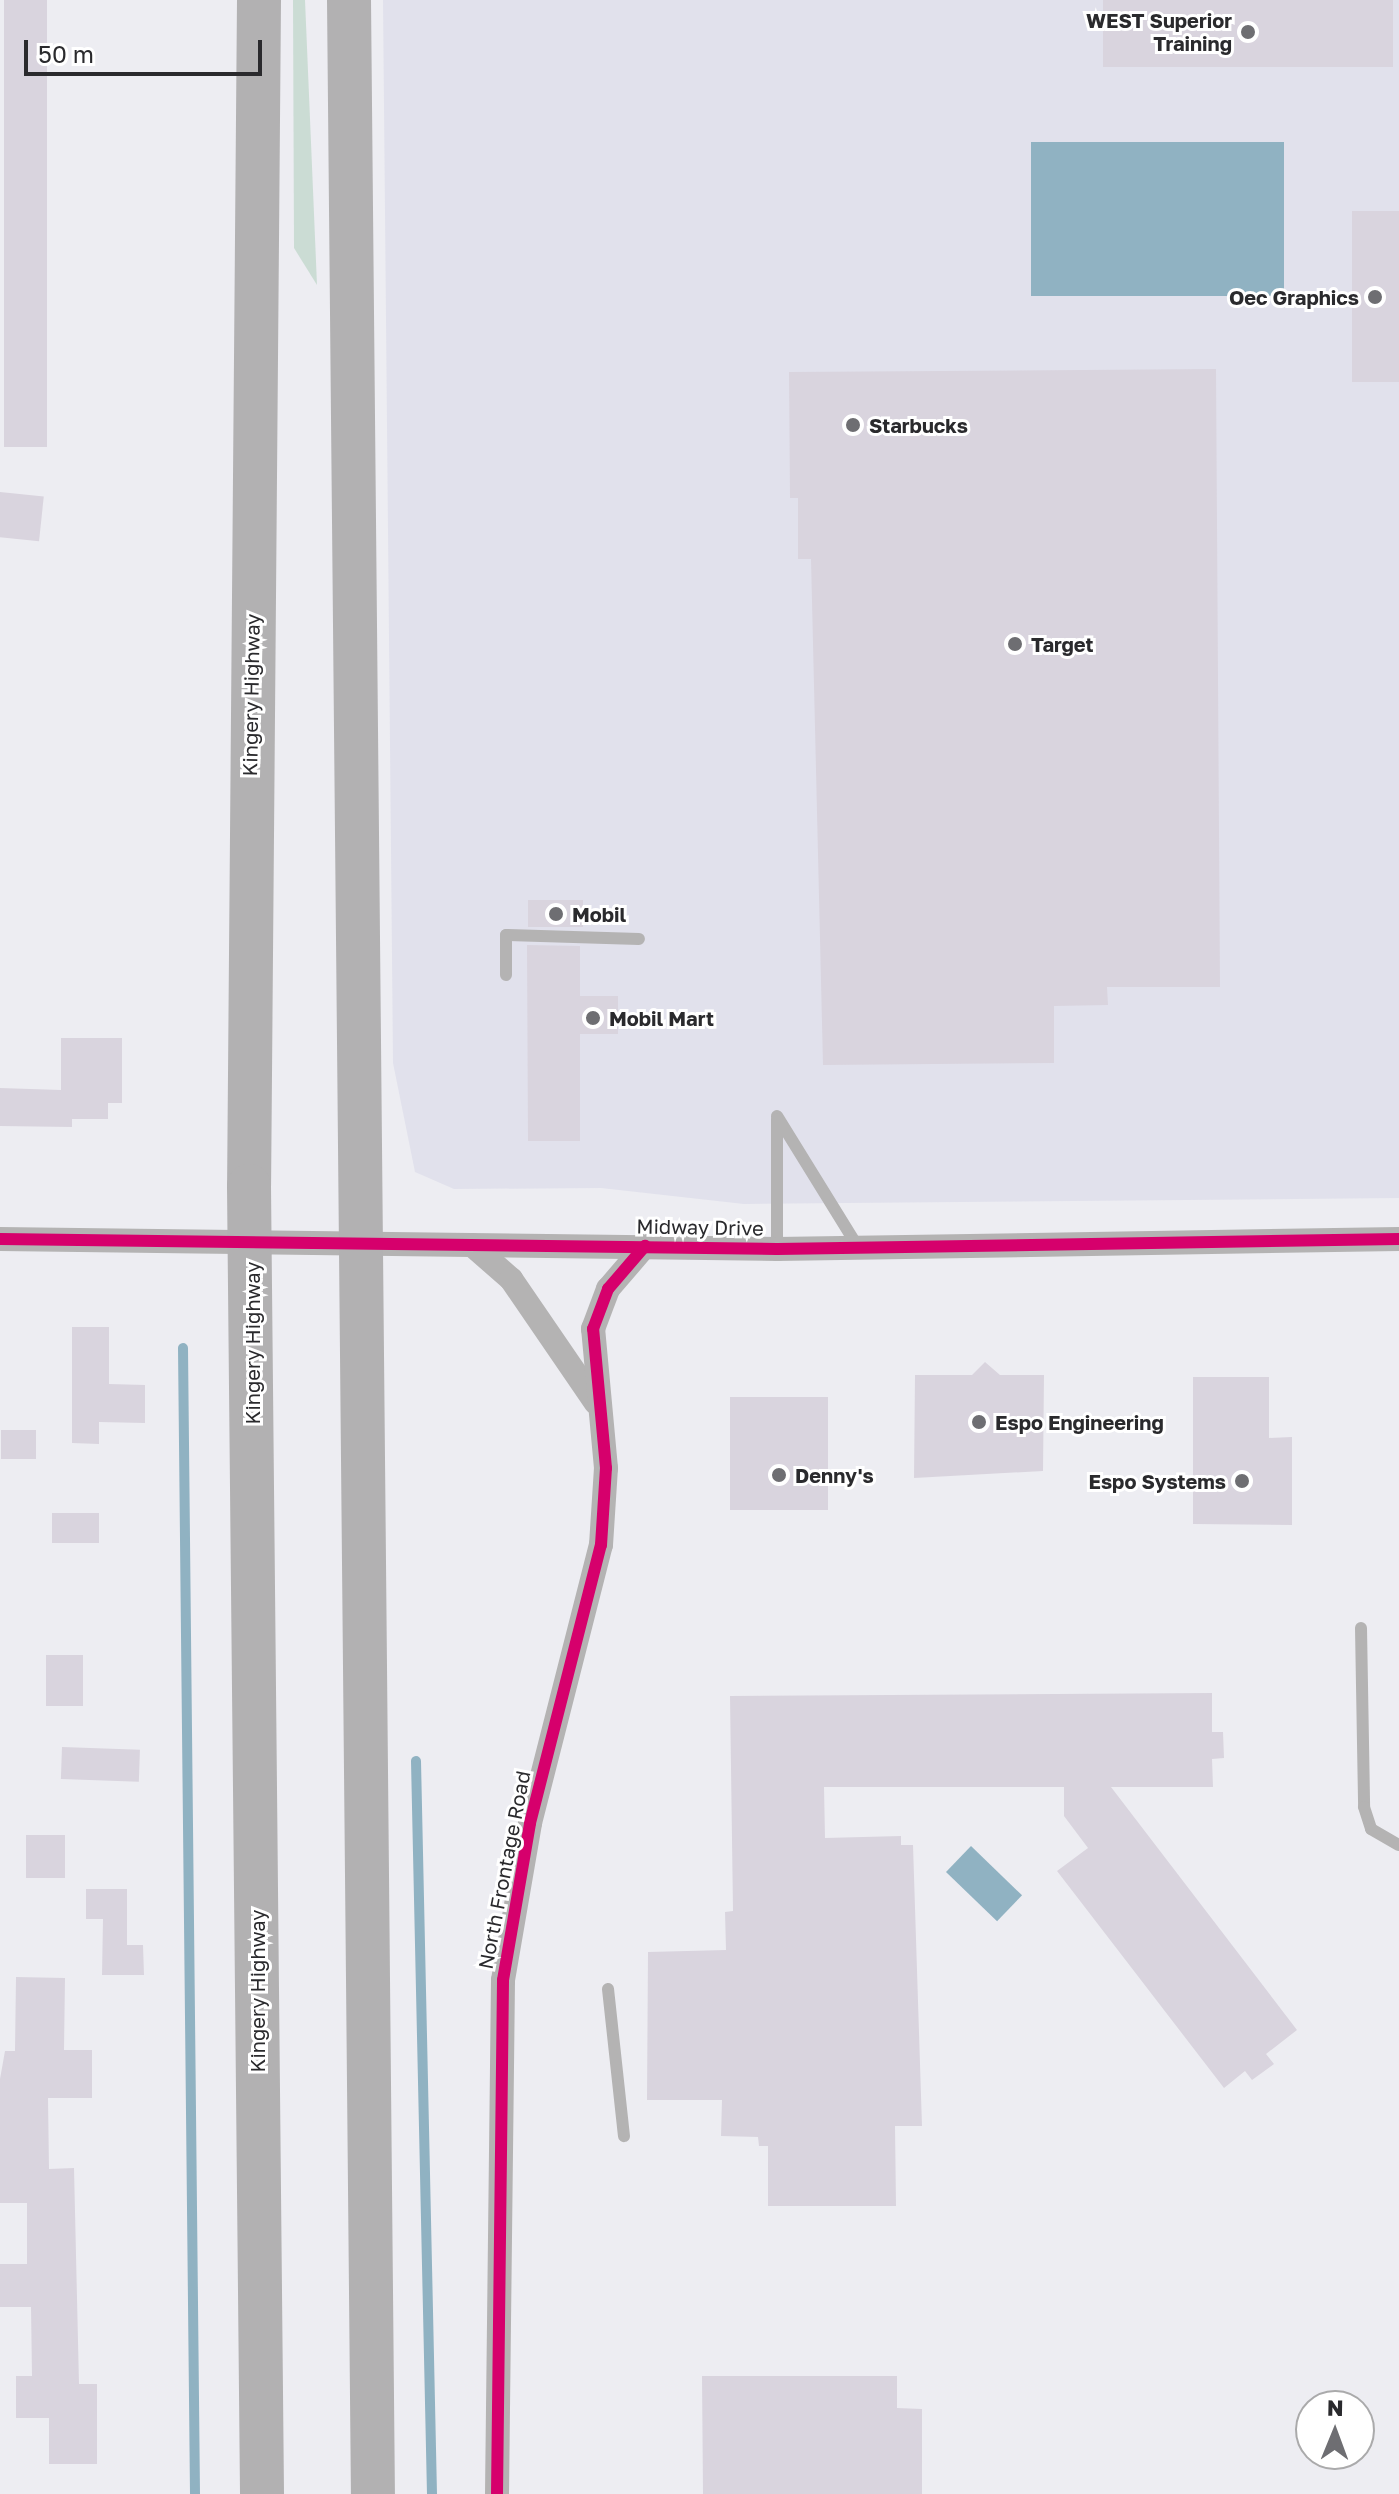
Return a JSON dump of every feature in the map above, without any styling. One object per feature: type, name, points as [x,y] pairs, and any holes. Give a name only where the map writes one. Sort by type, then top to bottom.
[{"type":"highway","name":"Kingery Highway","points":[[259,0],[251,1242],[262,2494]]},
{"type":"highway","points":[[349,0],[373,2494]]},
{"type":"street","name":"Midway Drive","points":[[0,1239],[777,1249],[1399,1239]]},
{"type":"street","points":[[472,1245],[511,1279],[598,1405]]},
{"type":"street","name":"North Frontage Road","points":[[497,2494],[503,1980],[530,1823],[601,1545],[606,1468],[593,1329],[608,1289],[645,1246]]},
{"type":"lane","points":[[506,975],[506,935],[639,939]]},
{"type":"lane","points":[[777,1249],[777,1116],[858,1247]]},
{"type":"lane","points":[[1361,1628],[1364,1807],[1371,1829],[1399,1845]]},
{"type":"lane","points":[[608,1989],[624,2136]]},
{"type":"shaded area","points":[[293,0],[305,0],[317,285],[294,248]]},
{"type":"shaded area","points":[[383,0],[1399,0],[1399,1198],[744,1204],[601,1188],[454,1189],[415,1172],[393,1063]]},
{"type":"water","points":[[1031,142],[1284,142],[1284,296],[1031,296]]},
{"type":"water","points":[[971,1846],[1022,1895],[997,1921],[946,1872]]},
{"type":"building","points":[[4,0],[47,0],[47,447],[4,447]]},
{"type":"building","name":"WEST Superior Training","points":[[1103,0],[1393,0],[1393,67],[1103,67]]},
{"type":"building","name":"Oec Graphics","points":[[1352,211],[1399,211],[1399,382],[1352,382]]},
{"type":"building","name":"Target","points":[[1216,369],[1220,987],[1107,987],[1108,1005],[1054,1006],[1054,1063],[823,1065],[811,559],[798,559],[798,498],[790,498],[789,372]]},
{"type":"building","points":[[0,492],[44,497],[39,541],[0,537]]},
{"type":"building","name":"Mobil","points":[[528,900],[583,900],[583,927],[528,927]]},
{"type":"building","name":"Mobil","points":[[527,945],[580,946],[580,996],[618,996],[618,1034],[580,1034],[580,1141],[528,1141]]},
{"type":"building","points":[[61,1038],[122,1038],[122,1103],[108,1103],[108,1119],[72,1119],[72,1127],[0,1126],[0,1088],[61,1090]]},
{"type":"building","points":[[72,1327],[109,1327],[109,1384],[145,1385],[145,1423],[99,1422],[99,1444],[72,1443]]},
{"type":"building","name":"Espo Engineering","points":[[985,1362],[1000,1375],[1044,1375],[1043,1471],[914,1478],[915,1375],[972,1375]]},
{"type":"building","name":"Espo Systems","points":[[1193,1377],[1269,1377],[1269,1438],[1292,1437],[1292,1525],[1193,1524]]},
{"type":"building","name":"Denny's","points":[[730,1397],[828,1397],[828,1510],[730,1510]]},
{"type":"building","points":[[1,1430],[36,1430],[36,1459],[1,1459]]},
{"type":"building","points":[[52,1513],[99,1513],[99,1543],[52,1543]]},
{"type":"building","points":[[46,1655],[83,1655],[83,1706],[46,1706]]},
{"type":"building","points":[[1212,1693],[1212,1732],[1223,1732],[1224,1758],[1212,1759],[1213,1787],[1111,1787],[1297,2030],[1266,2054],[1274,2064],[1252,2080],[1245,2071],[1224,2088],[1057,1871],[1088,1848],[1064,1816],[1064,1787],[824,1787],[825,1838],[901,1836],[901,1845],[913,1845],[922,2126],[895,2126],[896,2206],[768,2206],[768,2146],[759,2146],[758,2137],[721,2136],[722,2100],[647,2100],[648,1952],[726,1950],[725,1912],[733,1911],[730,1696]]},
{"type":"building","points":[[62,1747],[140,1750],[139,1782],[61,1779]]},
{"type":"building","points":[[26,1835],[65,1835],[65,1878],[26,1878]]},
{"type":"building","points":[[86,1889],[127,1889],[127,1945],[143,1945],[144,1975],[102,1975],[103,1919],[86,1919]]},
{"type":"building","points":[[16,1977],[65,1978],[64,2050],[92,2050],[92,2098],[48,2098],[49,2169],[74,2168],[79,2384],[97,2384],[97,2464],[49,2464],[49,2418],[16,2418],[16,2376],[32,2376],[31,2307],[0,2307],[0,2264],[27,2264],[27,2203],[0,2203],[0,2079],[5,2051],[15,2051]]},
{"type":"building","points":[[702,2376],[897,2376],[897,2408],[922,2409],[922,2494],[703,2494]]},
{"type":"waterway","points":[[183,1348],[195,2494]]},
{"type":"waterway","points":[[416,1761],[432,2494]]},
{"type":"cycle path","points":[[0,1239],[777,1249],[1399,1239]]},
{"type":"cycle path","points":[[497,2494],[503,1980],[530,1823],[601,1545],[606,1468],[593,1329],[608,1289],[645,1246]]},
{"type":"place","name":"WEST Superior Training","points":[[1248,32]]},
{"type":"place","name":"Oec Graphics","points":[[1375,297]]},
{"type":"place","name":"Starbucks","points":[[853,425]]},
{"type":"place","name":"Target","points":[[1015,644]]},
{"type":"place","name":"Mobil","points":[[556,914]]},
{"type":"place","name":"Mobil Mart","points":[[593,1018]]},
{"type":"place","name":"Espo Engineering","points":[[979,1422]]},
{"type":"place","name":"Denny's","points":[[779,1475]]},
{"type":"place","name":"Espo Systems","points":[[1242,1481]]}]
